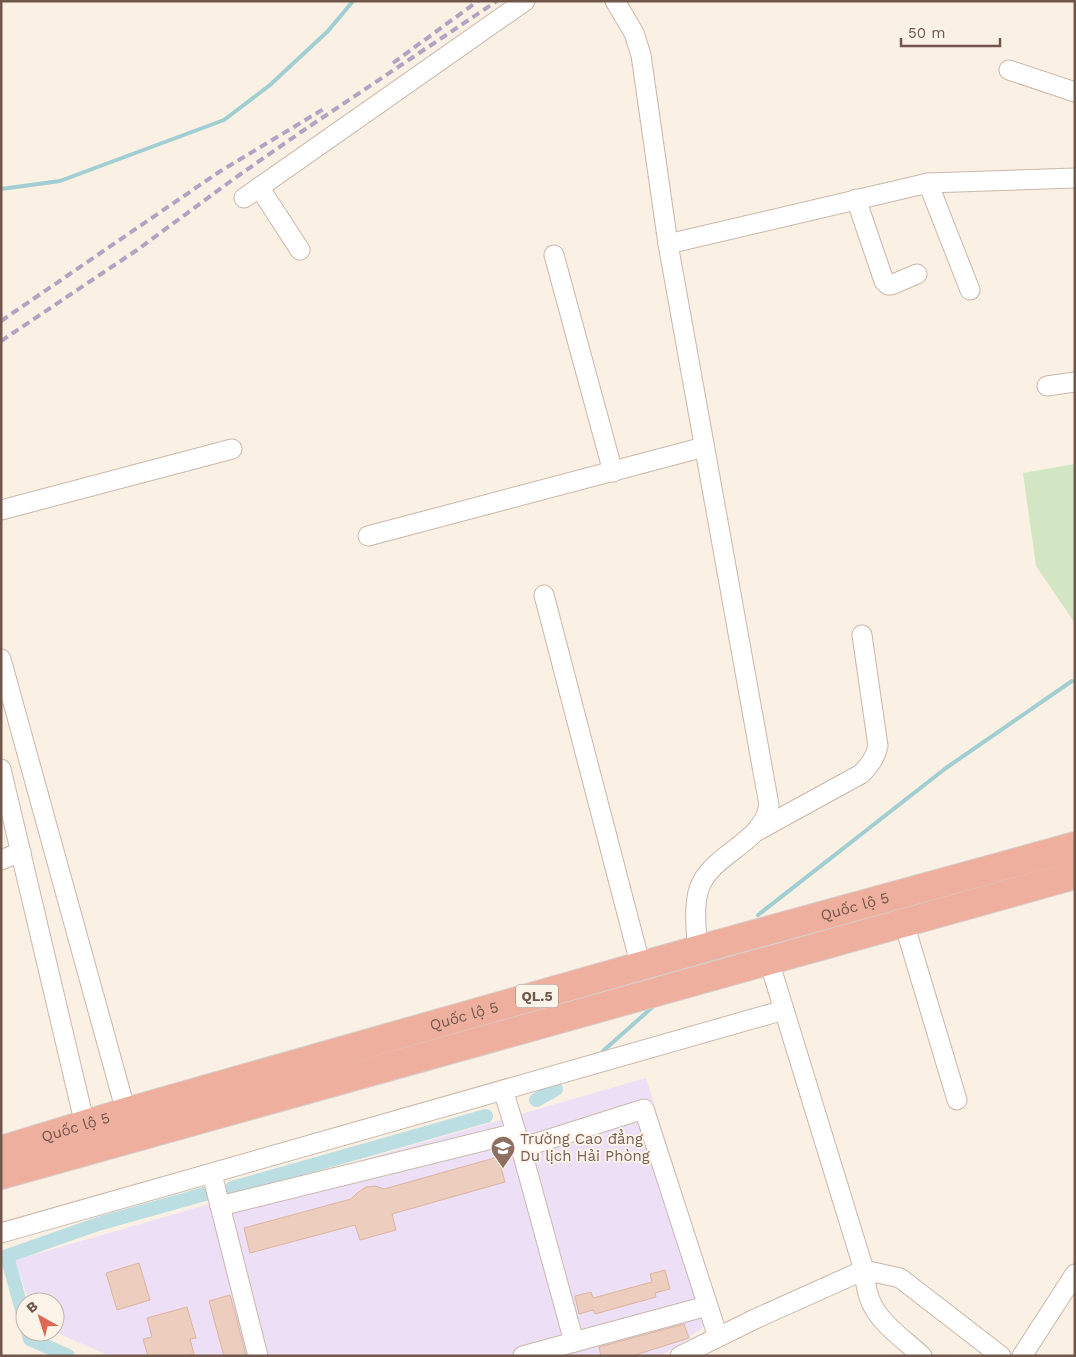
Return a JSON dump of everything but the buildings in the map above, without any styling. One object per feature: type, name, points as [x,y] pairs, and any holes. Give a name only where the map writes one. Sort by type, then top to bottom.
[{"type":"highway","name":"Quốc lộ 5","points":[[1,1150],[126,1112],[697,950],[1075,846]]},
{"type":"highway","name":"Quốc lộ 5","points":[[1,1175],[1075,876]]},
{"type":"street","points":[[244,198],[525,1]]},
{"type":"street","points":[[615,1],[634,33],[641,55],[668,244],[768,805],[767,815],[754,833]]},
{"type":"street","points":[[1009,70],[1075,92]]},
{"type":"street","points":[[668,244],[928,183],[1075,178]]},
{"type":"street","points":[[928,183],[970,290]]},
{"type":"street","points":[[259,187],[300,250]]},
{"type":"street","points":[[856,199],[884,281],[891,285],[917,274]]},
{"type":"street","points":[[554,255],[613,472]]},
{"type":"street","points":[[1047,386],[1075,382]]},
{"type":"street","points":[[368,536],[704,448]]},
{"type":"street","points":[[1,510],[232,449]]},
{"type":"street","points":[[544,595],[641,967]]},
{"type":"street","points":[[697,950],[696,900],[700,887],[714,866],[754,833],[861,774],[876,755],[878,746],[862,634]]},
{"type":"street","points":[[1,659],[126,1112]]},
{"type":"street","points":[[1,769],[85,1125]]},
{"type":"street","points":[[1,860],[21,852]]},
{"type":"street","points":[[904,923],[958,1100]]},
{"type":"street","points":[[769,961],[864,1270],[869,1297],[873,1306],[890,1328],[922,1356]]},
{"type":"street","points":[[1,1233],[784,1010]]},
{"type":"street","points":[[503,1090],[519,1140],[574,1342]]},
{"type":"street","points":[[220,1206],[519,1140],[644,1109],[718,1337]]},
{"type":"street","points":[[212,1174],[258,1356]]},
{"type":"street","points":[[680,1356],[864,1270],[900,1278],[1001,1356]]},
{"type":"street","points":[[1022,1356],[1075,1274]]},
{"type":"street","points":[[523,1356],[707,1306]]},
{"type":"shaded area","name":"Trường Cao đẳng Du lịch Hải Phòng","points":[[646,1078],[720,1314],[689,1338],[660,1356],[110,1356],[65,1336],[65,1292],[26,1292],[15,1260]]},
{"type":"green space","points":[[1075,464],[1075,623],[1036,566],[1023,473]]},
{"type":"waterway","points":[[1,189],[60,181],[224,120],[270,85],[328,31],[353,1]]},
{"type":"waterway","points":[[758,915],[946,768],[1072,681]]},
{"type":"waterway","points":[[603,1051],[656,1004]]},
{"type":"waterway","points":[[536,1100],[556,1089]]},
{"type":"waterway","points":[[232,1188],[486,1116]]},
{"type":"waterway","points":[[17,1292],[7,1256],[98,1224],[205,1194]]},
{"type":"waterway","points":[[37,1342],[68,1356]]},
{"type":"railway","points":[[393,63],[478,1]]},
{"type":"railway","points":[[1,341],[137,250],[301,132],[497,1]]},
{"type":"railway","points":[[1,321],[219,172],[327,107]]},
{"type":"place","name":"Trường Cao đẳng Du lịch Hải Phòng","points":[[503,1169]]}]
